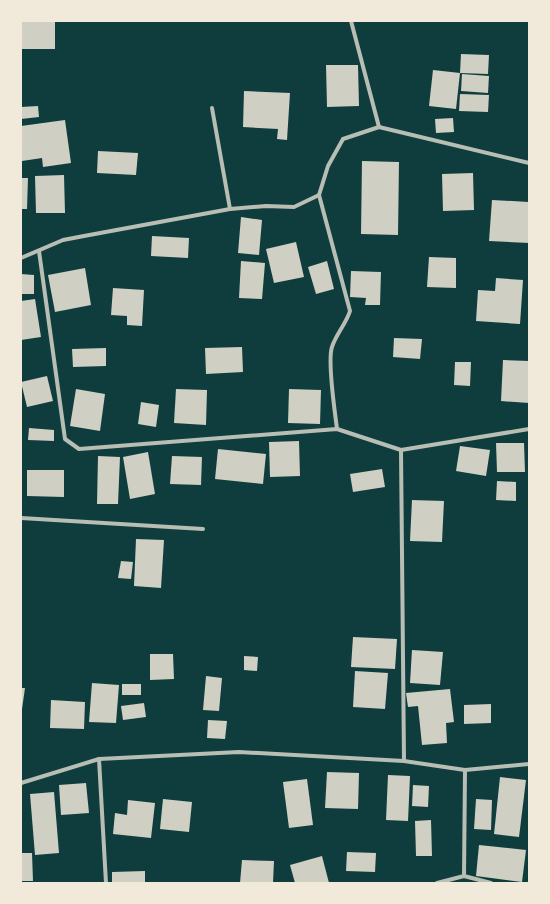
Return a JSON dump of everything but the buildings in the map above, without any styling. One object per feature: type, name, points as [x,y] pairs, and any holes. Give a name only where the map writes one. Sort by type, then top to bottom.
[{"type":"street","points":[[351,21],[379,127]]},
{"type":"street","points":[[212,108],[230,209]]},
{"type":"street","points":[[337,430],[332,380],[331,348],[347,321],[350,311],[319,194],[328,166],[343,139],[379,127],[529,163]]},
{"type":"street","points":[[21,258],[63,240],[230,209],[266,206],[294,207],[319,194]]},
{"type":"street","points":[[39,251],[65,440],[79,449],[337,430],[401,450],[529,430]]},
{"type":"street","points":[[401,450],[404,761]]},
{"type":"street","points":[[21,518],[203,529]]},
{"type":"street","points":[[21,783],[99,759],[239,752],[404,761],[465,770],[529,764]]},
{"type":"street","points":[[99,759],[106,883]]},
{"type":"street","points":[[464,876],[465,770]]},
{"type":"street","points":[[437,883],[464,876],[491,883]]}]
